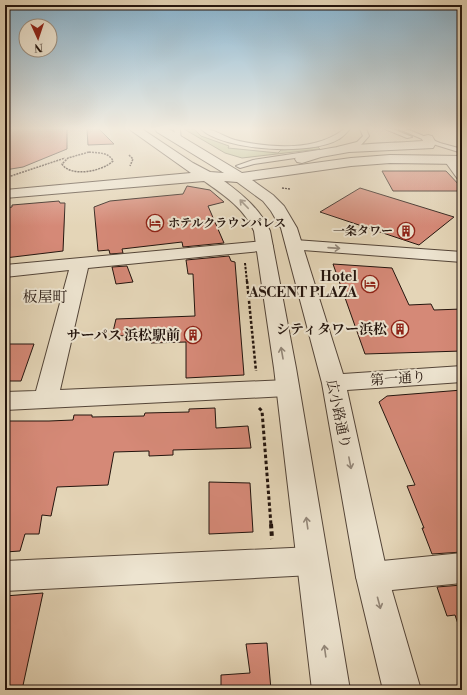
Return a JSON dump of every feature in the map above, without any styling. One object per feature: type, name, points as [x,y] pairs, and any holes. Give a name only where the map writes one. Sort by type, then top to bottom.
[{"type":"street","points":[[200,161],[221,172],[361,161]]},
{"type":"street","points":[[209,161],[221,172],[257,220],[262,231],[287,388],[331,690]]},
{"type":"street","points":[[221,172],[282,161]]},
{"type":"street","points":[[5,194],[332,161]]},
{"type":"street","points":[[268,198],[269,193],[267,185],[274,178],[360,164],[366,161]]},
{"type":"street","points":[[460,161],[462,175]]},
{"type":"street","name":"広小路通り","points":[[221,172],[268,198],[278,209],[289,228],[295,245],[334,383],[372,577],[402,690]]},
{"type":"street","points":[[295,245],[462,257]]},
{"type":"street","points":[[5,271],[264,246]]},
{"type":"street","points":[[46,399],[80,264]]},
{"type":"street","name":"第一通り","points":[[334,383],[462,374]]},
{"type":"street","points":[[5,401],[287,388]]},
{"type":"street","points":[[5,576],[312,562]]},
{"type":"street","points":[[372,577],[462,568]]},
{"type":"lane","points":[[221,172],[256,161]]},
{"type":"path","points":[[5,178],[57,161]]},
{"type":"path","points":[[65,161],[62,164],[64,167],[82,171],[99,169],[111,164],[113,161]]},
{"type":"path","points":[[130,166],[132,161]]},
{"type":"path","points":[[240,259],[244,261],[256,370],[251,376]]},
{"type":"path","points":[[254,403],[262,411],[272,540]]},
{"type":"building","points":[[5,161],[37,161],[23,167],[5,170]]},
{"type":"building","points":[[382,171],[446,171],[462,188],[462,191],[393,191]]},
{"type":"building","name":"ホテルクラウンパレス","points":[[187,186],[210,190],[224,202],[208,206],[224,243],[183,247],[182,242],[122,249],[123,253],[110,254],[109,250],[98,251],[94,207],[110,201],[183,194]]},
{"type":"building","name":"一条タワー","points":[[360,188],[454,217],[419,245],[320,212]]},
{"type":"building","points":[[59,201],[60,203],[65,203],[63,251],[5,258],[5,208],[12,207],[12,205]]},
{"type":"building","points":[[229,256],[231,261],[235,262],[244,375],[186,378],[186,342],[151,343],[152,341],[148,341],[149,335],[112,336],[116,319],[195,316],[193,274],[188,274],[186,260]]},
{"type":"building","points":[[333,264],[392,268],[409,305],[431,304],[434,310],[462,309],[462,351],[365,354]]},
{"type":"building","points":[[127,266],[133,282],[116,284],[112,267]]},
{"type":"building","points":[[5,344],[34,344],[21,381],[5,381]]},
{"type":"building","points":[[462,390],[462,552],[432,554],[422,528],[424,528],[407,486],[415,485],[379,402],[387,396]]},
{"type":"building","points":[[215,408],[216,428],[248,426],[251,448],[173,450],[173,455],[149,456],[149,451],[114,452],[108,485],[57,487],[51,516],[42,515],[39,534],[25,534],[20,551],[5,552],[5,421],[73,420],[74,415],[92,415],[92,417],[144,416],[145,413],[189,412],[189,409]]},
{"type":"building","points":[[209,482],[250,483],[253,532],[209,534]]},
{"type":"building","points":[[462,585],[462,630],[460,630],[455,615],[447,616],[437,587]]},
{"type":"building","points":[[43,593],[22,690],[5,690],[5,596]]},
{"type":"building","points":[[267,643],[271,690],[221,690],[221,675],[250,673],[246,644]]},
{"type":"place","name":"ホテルクラウンパレス","points":[[155,223]]},
{"type":"place","name":"一条タワー","points":[[406,231]]},
{"type":"place","name":"Hotel ASCENT PLAZA","points":[[370,284]]},
{"type":"place","name":"シティタワー浜松","points":[[400,329]]},
{"type":"place","name":"サーパス 浜松駅前","points":[[193,335]]},
{"type":"district","name":"板屋町","points":[[45,297]]}]
